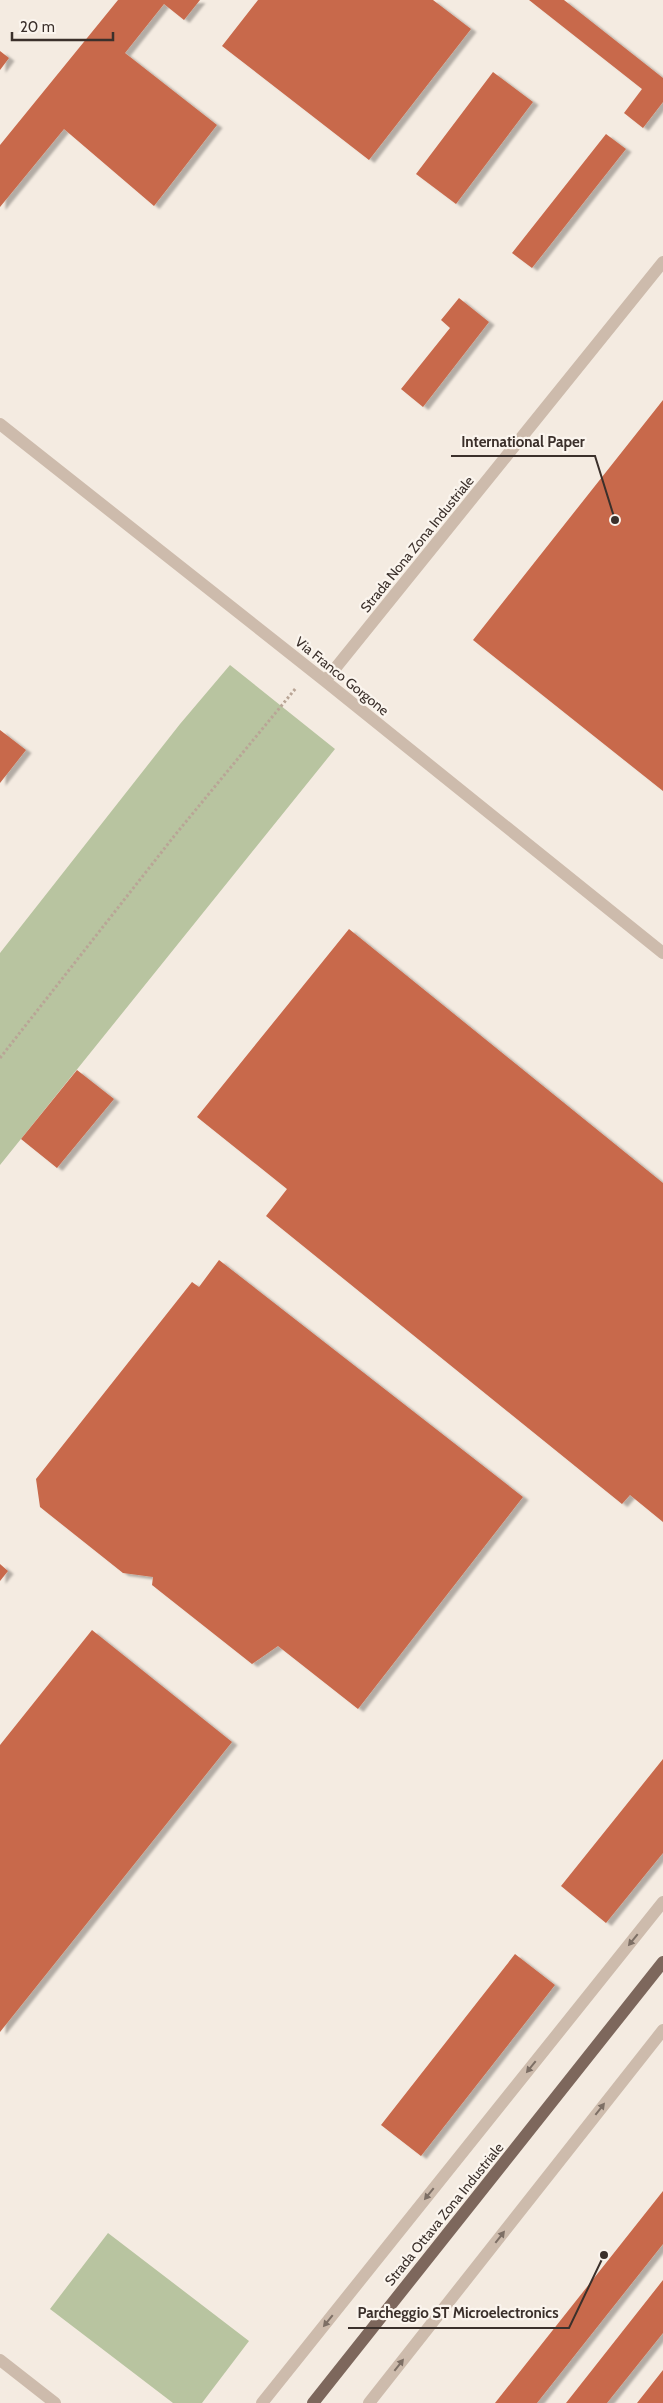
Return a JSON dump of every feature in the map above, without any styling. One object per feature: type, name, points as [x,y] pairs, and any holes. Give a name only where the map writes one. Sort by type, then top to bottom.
[{"type":"main road","name":"Strada Ottava Zona Industriale","points":[[312,2403],[544,2114],[663,1962]]},
{"type":"street","name":"Strada Nona Zona Industriale","points":[[326,682],[663,262]]},
{"type":"street","name":"Via Franco Gorgone","points":[[0,424],[311,670],[663,953]]},
{"type":"street","points":[[262,2403],[663,1902]]},
{"type":"street","points":[[369,2403],[663,2030]]},
{"type":"street","points":[[0,2360],[55,2403]]},
{"type":"path","points":[[0,1058],[175,835],[311,670]]},
{"type":"green space","points":[[230,665],[335,749],[0,1165],[0,953],[180,724]]},
{"type":"green space","points":[[108,2233],[249,2341],[202,2403],[173,2403],[50,2309]]},
{"type":"building","points":[[118,0],[200,0],[184,20],[164,4],[125,53],[217,125],[154,206],[64,129],[0,207],[0,145]]},
{"type":"building","points":[[258,0],[433,0],[471,29],[369,160],[222,46]]},
{"type":"building","points":[[529,0],[564,0],[663,78],[663,102],[643,128],[624,113],[642,89]]},
{"type":"building","points":[[0,51],[9,58],[0,70]]},
{"type":"building","points":[[493,72],[533,102],[456,204],[416,174]]},
{"type":"building","points":[[606,134],[626,149],[532,268],[512,253]]},
{"type":"building","points":[[459,298],[489,322],[423,407],[401,389],[450,328],[441,320]]},
{"type":"building","points":[[663,400],[663,791],[473,640]]},
{"type":"building","points":[[0,730],[26,750],[0,783]]},
{"type":"building","points":[[349,929],[663,1183],[663,1522],[630,1495],[622,1504],[266,1216],[287,1189],[197,1117]]},
{"type":"building","points":[[77,1070],[114,1099],[57,1168],[21,1139]]},
{"type":"building","points":[[219,1260],[523,1497],[358,1709],[278,1646],[252,1664],[152,1585],[153,1577],[123,1573],[40,1507],[36,1479],[192,1282],[199,1287]]},
{"type":"building","points":[[0,1564],[8,1571],[0,1581]]},
{"type":"building","points":[[92,1630],[232,1742],[0,2032],[0,1745]]},
{"type":"building","points":[[663,1759],[663,1853],[606,1923],[561,1886]]},
{"type":"building","points":[[515,1954],[555,1985],[421,2156],[381,2125]]},
{"type":"building","points":[[663,2191],[663,2244],[537,2403],[495,2403]]},
{"type":"building","points":[[663,2280],[663,2333],[607,2403],[566,2403]]},
{"type":"building","points":[[663,2370],[663,2403],[637,2403]]},
{"type":"place","name":"International Paper","points":[[615,520]]},
{"type":"place","name":"Parcheggio ST Microelectronics","points":[[604,2255]]}]
